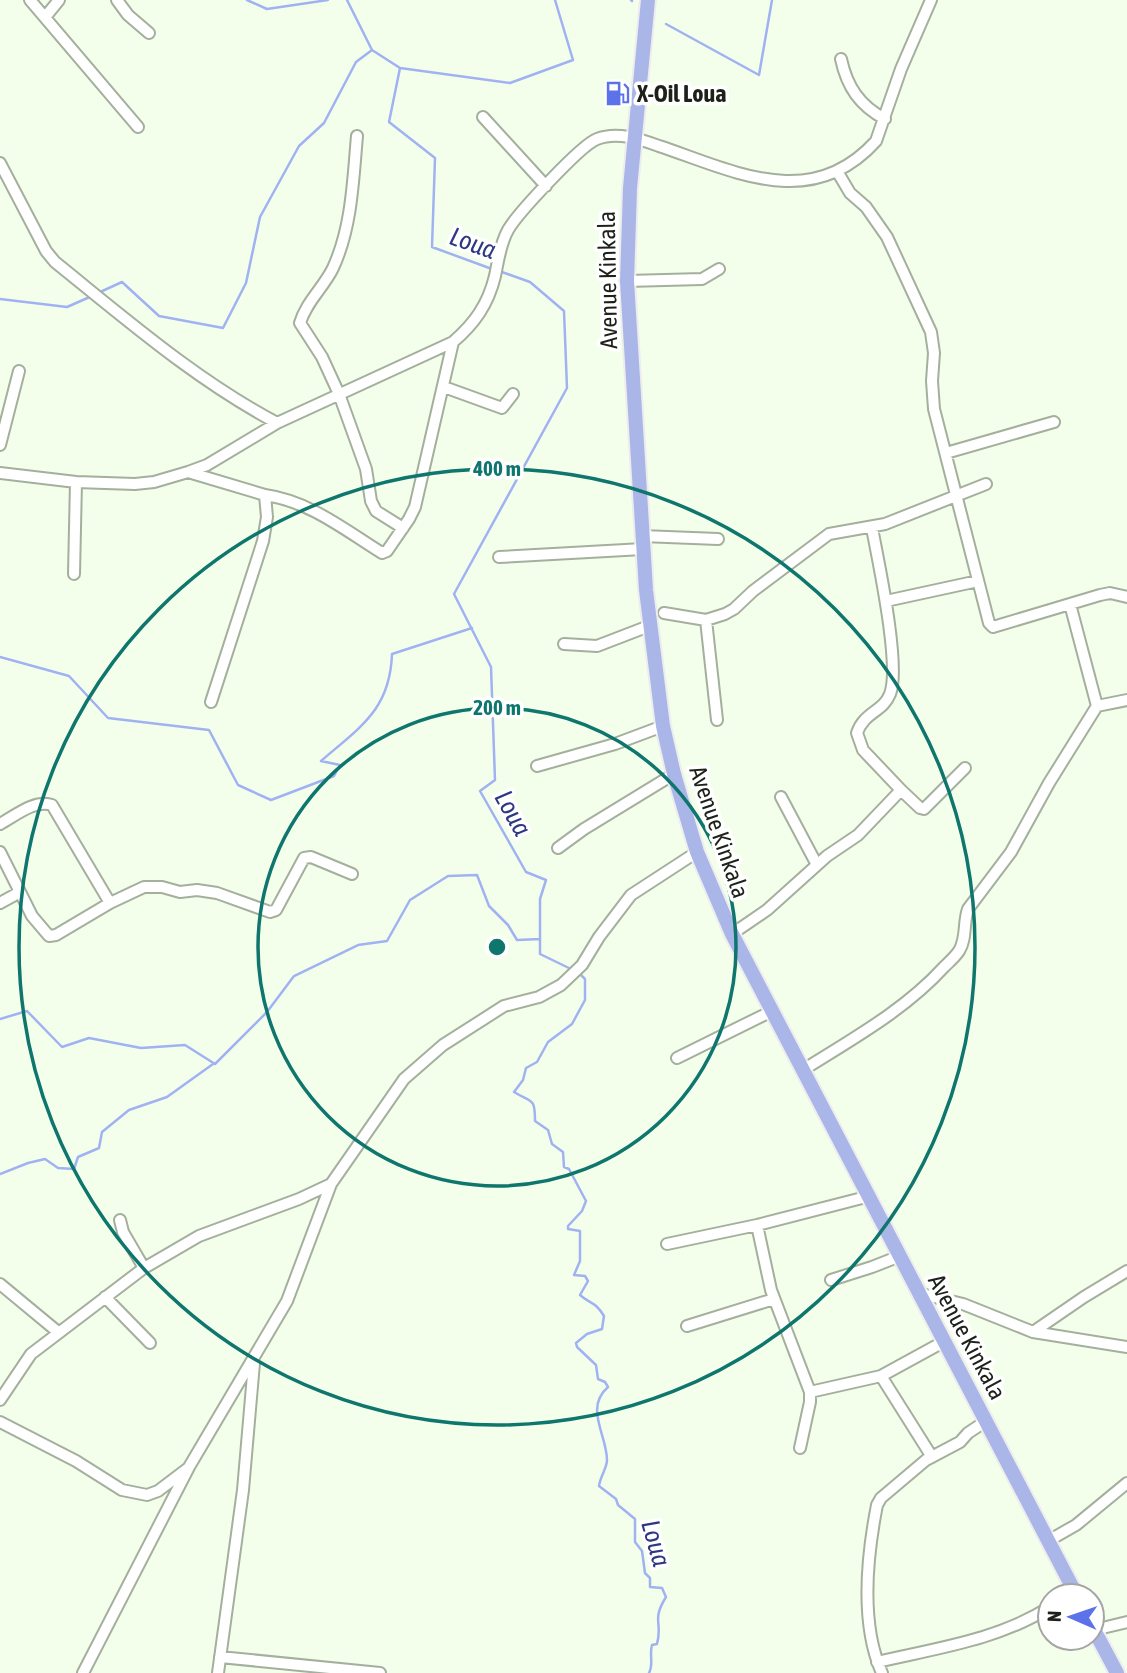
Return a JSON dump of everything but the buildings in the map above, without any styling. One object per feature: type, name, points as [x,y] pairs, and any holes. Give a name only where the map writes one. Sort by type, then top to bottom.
[{"type":"main road","name":"Avenue Kinkala","points":[[648,0],[635,137],[627,281],[649,626],[663,726],[674,775],[697,852],[732,934],[870,1196],[1067,1582]]},
{"type":"main road","points":[[1106,1652],[1117,1673]]},
{"type":"street","points":[[30,0],[138,127]]},
{"type":"street","points":[[46,16],[59,0]]},
{"type":"street","points":[[117,0],[128,15],[149,33]]},
{"type":"street","points":[[0,473],[76,482],[154,482],[206,465],[277,423],[369,383],[453,342],[475,321],[494,279],[507,231],[577,152],[599,138],[635,137],[734,173],[768,181],[805,180],[837,171],[876,141],[901,69],[931,0]]},
{"type":"street","points":[[841,60],[861,103],[885,119]]},
{"type":"street","points":[[483,117],[546,186]]},
{"type":"street","points":[[357,136],[350,207],[343,242],[332,270],[300,323],[322,357],[339,394],[366,469],[371,501],[376,511],[403,528]]},
{"type":"street","points":[[0,163],[46,251],[55,262],[209,384],[277,423]]},
{"type":"street","points":[[837,171],[850,193],[866,207],[887,237],[932,332],[934,409],[988,619],[993,627],[1110,593],[1127,597]]},
{"type":"street","points":[[627,281],[702,279],[719,269]]},
{"type":"street","points":[[188,472],[305,506],[382,553],[387,551],[415,507],[453,342]]},
{"type":"street","points":[[0,445],[19,371]]},
{"type":"street","points":[[443,387],[502,408],[513,394]]},
{"type":"street","points":[[946,453],[1054,422]]},
{"type":"street","points":[[74,574],[76,482]]},
{"type":"street","points":[[664,613],[706,620],[734,609],[753,591],[829,534],[872,527],[909,516],[986,484]]},
{"type":"street","points":[[211,702],[263,541],[267,517],[265,495]]},
{"type":"street","points":[[872,527],[886,601],[893,682],[890,695],[879,709],[861,721],[857,733],[863,750],[901,790],[924,809],[965,768]]},
{"type":"street","points":[[499,557],[643,542],[718,539]]},
{"type":"street","points":[[886,601],[978,581]]},
{"type":"street","points":[[1070,604],[1097,706]]},
{"type":"street","points":[[706,620],[717,720]]},
{"type":"street","points":[[564,644],[597,646],[649,626]]},
{"type":"street","points":[[803,1070],[897,1010],[935,977],[960,950],[965,936],[964,919],[968,909],[1011,852],[1049,783],[1097,706],[1127,700]]},
{"type":"street","points":[[537,766],[615,744],[663,726]]},
{"type":"street","points":[[558,848],[584,829],[674,775]]},
{"type":"street","points":[[732,934],[767,911],[817,865],[858,835],[901,790]]},
{"type":"street","points":[[781,797],[817,865]]},
{"type":"street","points":[[0,824],[36,804],[52,805],[110,902]]},
{"type":"street","points":[[0,852],[32,916],[49,936],[56,935],[110,902],[144,887],[217,893],[273,911],[304,858],[311,857],[352,874]]},
{"type":"street","points":[[83,1673],[189,1467],[287,1301],[331,1184],[404,1079],[426,1057],[504,1006],[539,997],[573,975],[631,895],[697,852]]},
{"type":"street","points":[[0,903],[20,892]]},
{"type":"street","points":[[677,1058],[772,1011]]},
{"type":"street","points":[[0,1400],[31,1354],[144,1268],[199,1237],[331,1184]]},
{"type":"street","points":[[667,1244],[757,1225],[870,1196]]},
{"type":"street","points":[[120,1220],[123,1233],[144,1268]]},
{"type":"street","points":[[757,1225],[761,1252],[774,1299],[810,1392],[800,1448]]},
{"type":"street","points":[[831,1280],[900,1256]]},
{"type":"street","points":[[1033,1332],[1127,1271]]},
{"type":"street","points":[[0,1284],[58,1332]]},
{"type":"street","points":[[918,1293],[963,1304],[1033,1332],[1127,1347]]},
{"type":"street","points":[[105,1297],[150,1343]]},
{"type":"street","points":[[687,1326],[774,1299]]},
{"type":"street","points":[[810,1392],[881,1376],[945,1341]]},
{"type":"street","points":[[218,1673],[243,1490],[254,1359]]},
{"type":"street","points":[[881,1376],[932,1457]]},
{"type":"street","points":[[882,1673],[869,1627],[868,1602],[877,1505],[881,1498],[932,1457],[960,1442],[986,1421]]},
{"type":"street","points":[[0,1422],[129,1492],[147,1495],[158,1491],[189,1467]]},
{"type":"street","points":[[1048,1541],[1076,1525],[1127,1483]]},
{"type":"street","points":[[877,1662],[978,1640],[1036,1614]]},
{"type":"street","points":[[1106,1626],[1127,1622]]},
{"type":"street","points":[[220,1657],[380,1673]]},
{"type":"waterway","points":[[247,0],[267,9],[328,0]]},
{"type":"waterway","points":[[347,0],[372,50]]},
{"type":"waterway","name":"Loua","points":[[492,269],[432,247],[435,158],[389,122],[400,68],[510,83],[573,60],[555,0]]},
{"type":"waterway","points":[[666,24],[759,75],[772,0]]},
{"type":"waterway","points":[[98,293],[122,282],[159,316],[223,328],[246,283],[260,217],[299,146],[324,123],[356,62],[372,50],[400,68]]},
{"type":"waterway","name":"Loua","points":[[499,271],[530,282],[564,311],[567,388],[454,594],[491,667],[495,780],[480,791],[526,872],[546,880],[540,899],[540,954],[573,970]]},
{"type":"waterway","points":[[0,299],[67,307],[92,296]]},
{"type":"waterway","points":[[0,657],[69,676],[108,718],[209,730],[238,785],[271,800],[334,776],[340,765],[321,761],[360,727],[379,704],[386,690],[392,654],[472,628]]},
{"type":"waterway","points":[[0,1019],[27,1011],[62,1047],[89,1038],[141,1048],[185,1045],[215,1064],[267,1012],[294,976],[358,945],[387,941],[410,900],[448,876],[477,875],[489,906],[508,925],[517,940],[540,939]]},
{"type":"waterway","name":"Loua","points":[[579,973],[585,979],[585,1000],[572,1024],[548,1042],[537,1062],[526,1068],[523,1080],[514,1092],[533,1104],[535,1121],[548,1130],[552,1144],[563,1152],[564,1167],[569,1169],[586,1201],[582,1211],[568,1226],[568,1229],[580,1231],[580,1261],[574,1275],[585,1276],[588,1281],[580,1295],[595,1305],[604,1316],[602,1329],[587,1334],[576,1343],[596,1365],[598,1379],[608,1387],[601,1395],[597,1413],[607,1460],[599,1486],[635,1519],[635,1542],[642,1551],[650,1587],[662,1588],[666,1597],[659,1611],[657,1644],[652,1645],[649,1673]]},
{"type":"waterway","points":[[0,1174],[45,1159],[58,1168],[74,1169],[78,1157],[99,1148],[102,1132],[129,1110],[167,1097],[213,1064]]},
{"type":"place","name":"X-Oil Loua","points":[[617,94]]}]
